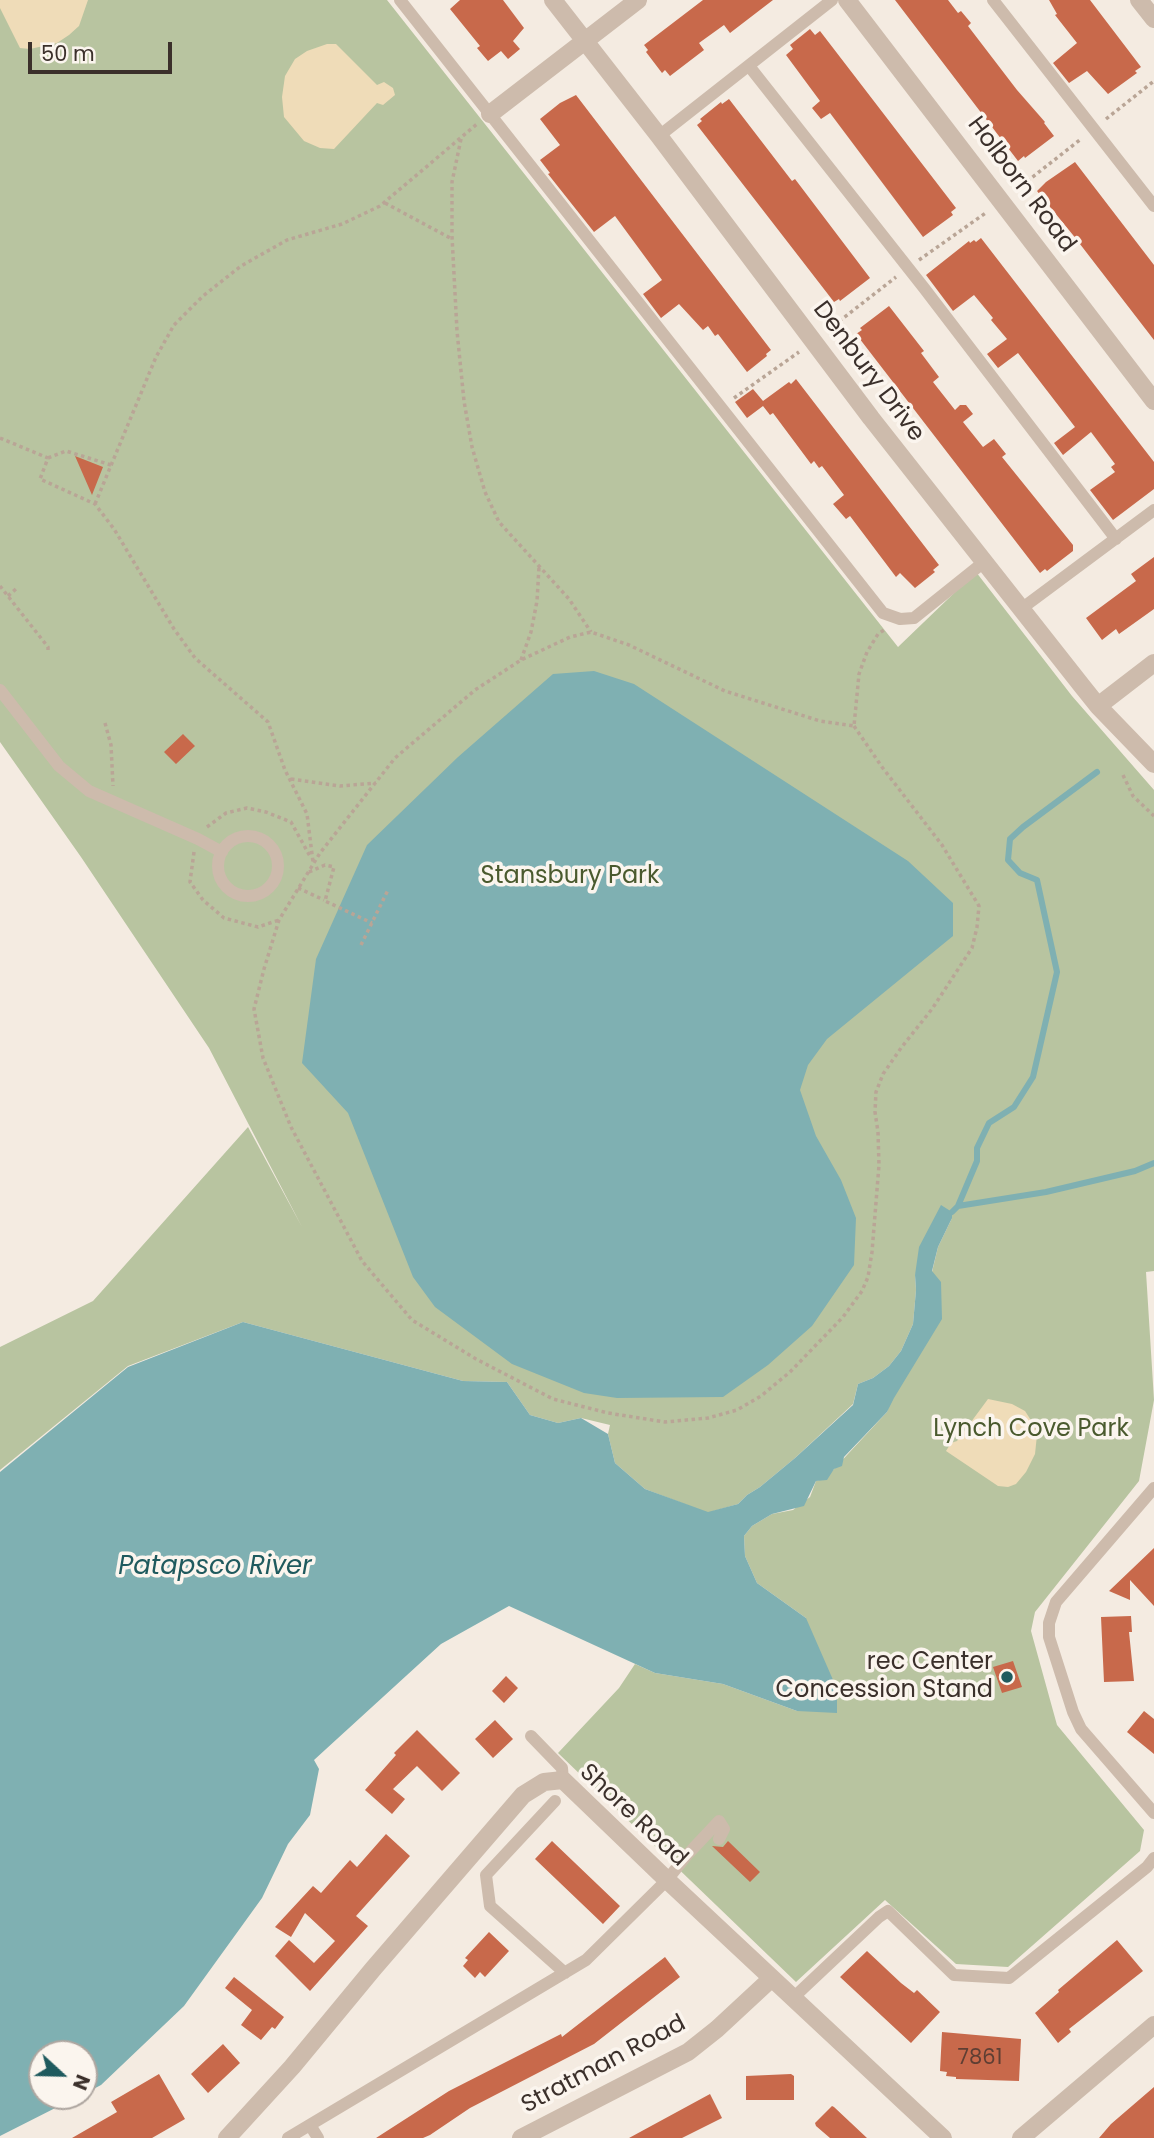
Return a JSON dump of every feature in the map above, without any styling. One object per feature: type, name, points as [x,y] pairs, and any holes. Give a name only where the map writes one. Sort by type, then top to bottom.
[{"type":"street","name":"Denbury Drive","points":[[553,0],[984,562],[1098,706],[1154,764]]},
{"type":"street","points":[[491,114],[638,0]]},
{"type":"street","name":"Holborn Road","points":[[847,0],[1154,401]]},
{"type":"street","points":[[1139,0],[1154,19]]},
{"type":"street","points":[[1098,706],[1154,663]]},
{"type":"street","name":"Shore Road","points":[[227,2138],[292,2067],[390,1948],[523,1795],[544,1782],[563,1780],[943,2138]]},
{"type":"street","name":"Stratman Road","points":[[521,2138],[688,2052],[772,1978]]},
{"type":"street","points":[[1021,2138],[1154,2025]]},
{"type":"lane","points":[[400,0],[883,613],[900,619],[914,618],[984,562]]},
{"type":"lane","points":[[659,136],[832,0]]},
{"type":"lane","points":[[993,0],[1154,206]]},
{"type":"lane","points":[[749,65],[1116,539]]},
{"type":"lane","points":[[1021,609],[1154,510]]},
{"type":"lane","points":[[0,690],[59,766],[89,791],[222,852]]},
{"type":"lane","points":[[254,836],[266,841],[274,851],[278,863],[273,882],[259,894],[246,896],[234,892],[224,883],[219,871],[222,852],[229,842],[241,837],[254,836]]},
{"type":"lane","points":[[1154,1488],[1056,1602],[1051,1613],[1049,1630],[1073,1712],[1081,1729],[1154,1813]]},
{"type":"lane","points":[[531,1736],[562,1768],[563,1780]]},
{"type":"lane","points":[[555,1801],[486,1875],[490,1906],[565,1973]]},
{"type":"lane","points":[[288,2138],[586,1961],[667,1880],[687,1854],[719,1821],[724,1829],[719,1839]]},
{"type":"lane","points":[[793,1998],[888,1911],[954,1975],[1009,1978],[1147,1867],[1154,1858]]},
{"type":"lane","points":[[310,2124],[318,2138]]},
{"type":"path","points":[[721,408],[1002,201],[1154,81]]},
{"type":"path","points":[[95,504],[156,357],[174,325],[203,296],[241,266],[287,240],[342,224],[385,203],[491,114]]},
{"type":"path","points":[[462,137],[452,182],[452,239],[457,331],[472,447],[485,492],[499,522],[569,599],[591,632]]},
{"type":"path","points":[[385,203],[452,239]]},
{"type":"path","points":[[0,438],[48,458],[66,451],[111,465]]},
{"type":"path","points":[[48,458],[40,479],[95,504],[114,529],[167,618],[195,658],[268,722],[307,814],[313,863]]},
{"type":"path","points":[[521,660],[531,632],[537,601],[539,567]]},
{"type":"path","points":[[0,586],[48,647],[48,651]]},
{"type":"path","points":[[8,596],[17,588]]},
{"type":"path","points":[[854,726],[820,721],[725,691],[629,645],[591,632],[570,637],[521,660],[465,698],[395,758],[313,863],[279,919],[254,1009],[263,1058],[291,1127],[362,1261],[412,1320],[476,1359],[553,1399],[608,1413],[665,1422],[709,1418],[737,1410],[761,1396],[790,1372],[843,1317],[862,1291],[868,1278],[877,1202],[879,1165],[876,1091],[883,1074],[932,1009],[972,948],[979,906],[942,845],[854,726],[859,674],[867,652],[878,634],[900,619]]},
{"type":"path","points":[[105,723],[111,745],[113,786],[124,791]]},
{"type":"path","points":[[1122,775],[1133,796],[1154,816]]},
{"type":"path","points":[[291,779],[340,786],[376,783]]},
{"type":"path","points":[[279,919],[258,927],[224,918],[203,900],[190,882],[192,859],[198,839],[205,828],[226,813],[247,808],[291,822],[313,863]]},
{"type":"path","points":[[307,872],[325,865],[334,867],[325,901]]},
{"type":"path","points":[[298,888],[372,923]]},
{"type":"path","points":[[361,945],[388,890]]},
{"type":"green space","name":"Stansbury Park","points":[[0,0],[387,0],[898,647],[976,572],[1072,696],[1154,790],[1154,1271],[1146,1272],[1154,1400],[1139,1481],[1035,1612],[1031,1631],[1057,1725],[1144,1830],[1140,1851],[1008,1967],[956,1964],[885,1900],[796,1982],[558,1753],[619,1688],[635,1664],[655,1673],[723,1684],[797,1711],[806,1618],[757,1583],[745,1556],[744,1536],[752,1526],[772,1514],[793,1510],[810,1497],[816,1481],[823,1479],[834,1469],[887,1412],[938,1247],[952,1218],[915,1275],[913,1324],[901,1351],[889,1366],[873,1378],[858,1384],[853,1404],[760,1487],[738,1504],[708,1513],[645,1489],[615,1463],[608,1434],[610,1425],[581,1418],[558,1423],[530,1415],[507,1382],[463,1381],[243,1322],[128,1366],[0,1470],[0,1347],[93,1301],[248,1127],[302,1227],[209,1048],[0,742]]},
{"type":"sand","points":[[0,0],[88,0],[79,26],[69,35],[57,43],[30,49],[20,48],[0,8]]},
{"type":"sand","points":[[327,44],[336,44],[377,85],[384,82],[393,88],[395,95],[383,105],[377,103],[334,149],[320,148],[304,141],[284,117],[282,97],[285,76],[295,59],[307,51]]},
{"type":"sand","points":[[988,1399],[1012,1404],[1025,1411],[1037,1435],[1035,1454],[1026,1472],[1016,1484],[1008,1487],[998,1486],[946,1451],[951,1443],[957,1441]]},
{"type":"water","points":[[594,671],[634,684],[908,861],[953,903],[953,936],[827,1039],[808,1065],[800,1090],[816,1136],[841,1180],[856,1218],[854,1265],[812,1326],[768,1365],[723,1397],[617,1398],[584,1393],[512,1364],[435,1307],[413,1277],[348,1113],[302,1063],[316,959],[367,845],[458,757],[553,674]]},
{"type":"water","name":"Patapsco River","points":[[941,1205],[952,1212],[932,1271],[941,1282],[942,1319],[887,1412],[844,1457],[842,1466],[834,1469],[827,1480],[816,1481],[804,1506],[772,1514],[752,1526],[744,1536],[745,1556],[757,1583],[806,1618],[837,1689],[837,1713],[797,1711],[723,1684],[655,1673],[509,1606],[441,1644],[314,1760],[319,1769],[310,1815],[288,1844],[262,1898],[184,2006],[101,2085],[98,2087],[98,2040],[28,2040],[28,2110],[51,2110],[0,2136],[0,1472],[128,1367],[243,1322],[463,1381],[507,1382],[530,1415],[558,1423],[581,1418],[608,1434],[615,1463],[645,1489],[708,1512],[738,1504],[795,1458],[853,1405],[858,1384],[873,1378],[889,1366],[901,1351],[913,1324],[919,1247]]},
{"type":"building","points":[[460,0],[503,0],[524,28],[513,41],[520,49],[508,59],[501,51],[488,61],[477,48],[480,46],[450,9]]},
{"type":"building","points":[[703,0],[773,0],[730,33],[724,25],[699,43],[704,50],[670,76],[665,70],[662,73],[646,52],[648,50],[644,45]]},
{"type":"building","points":[[895,0],[948,0],[958,13],[961,11],[971,23],[968,26],[1054,136],[1018,161]]},
{"type":"building","points":[[1049,0],[1090,0],[1141,67],[1135,71],[1137,73],[1108,94],[1087,71],[1069,83],[1053,63],[1077,43],[1055,15],[1057,14]]},
{"type":"building","points":[[810,29],[815,35],[820,31],[956,208],[951,212],[953,215],[923,237],[830,113],[821,119],[812,108],[820,101],[786,55],[793,49],[790,45]]},
{"type":"building","points":[[576,95],[771,350],[747,372],[718,334],[715,336],[708,326],[703,330],[679,304],[661,318],[643,294],[662,280],[615,216],[594,232],[548,174],[550,173],[540,160],[560,145],[540,119],[560,103]]},
{"type":"building","points":[[729,99],[792,181],[795,179],[870,278],[840,301],[839,299],[834,302],[697,125],[702,121],[700,119]]},
{"type":"building","points":[[1075,162],[1154,265],[1154,340],[1037,191]]},
{"type":"building","points":[[981,238],[1154,462],[1154,489],[1113,520],[1090,490],[1115,472],[1111,467],[1115,464],[1091,432],[1063,455],[1054,443],[1075,427],[1018,353],[998,368],[987,354],[1007,339],[991,320],[993,318],[974,295],[953,311],[926,275],[969,241],[976,242]]},
{"type":"building","points":[[889,306],[924,351],[921,353],[939,377],[933,382],[955,410],[960,405],[966,405],[973,414],[963,422],[983,447],[994,439],[1006,454],[1002,457],[1073,545],[1073,551],[1047,571],[1045,569],[1040,573],[856,334]]},
{"type":"building","points":[[796,379],[939,565],[933,570],[935,572],[915,588],[900,573],[896,577],[850,516],[846,519],[833,504],[844,495],[822,466],[819,468],[814,461],[811,464],[773,413],[770,415],[763,406],[747,418],[735,402],[753,389],[763,401]]},
{"type":"building","points":[[75,456],[103,467],[92,495]]},
{"type":"building","points":[[1154,557],[1154,609],[1119,634],[1116,629],[1102,640],[1086,618],[1136,581],[1131,574]]},
{"type":"building","points":[[183,734],[195,746],[176,764],[164,752]]},
{"type":"building","points":[[1154,1548],[1154,1606],[1130,1580],[1130,1600],[1109,1591]]},
{"type":"building","points":[[1131,1616],[1132,1632],[1129,1632],[1134,1681],[1104,1682],[1101,1617]]},
{"type":"building","name":"rec Center Concession Stand","points":[[1013,1661],[1022,1687],[1002,1693],[993,1667]]},
{"type":"building","points":[[506,1676],[518,1688],[504,1703],[492,1691]]},
{"type":"building","points":[[1144,1711],[1154,1719],[1154,1754],[1127,1732]]},
{"type":"building","points":[[495,1720],[513,1739],[493,1758],[475,1739]]},
{"type":"building","points":[[417,1730],[460,1773],[442,1791],[417,1766],[393,1789],[405,1799],[392,1814],[365,1790],[396,1755],[394,1753]]},
{"type":"building","points":[[386,1834],[410,1856],[356,1916],[368,1926],[310,1991],[275,1956],[289,1940],[314,1963],[335,1941],[305,1913],[291,1937],[275,1927],[313,1886],[321,1893],[350,1860],[357,1867]]},
{"type":"building","points":[[552,1841],[620,1906],[603,1924],[535,1859]]},
{"type":"building","points":[[728,1841],[760,1872],[750,1882],[712,1846],[723,1847]]},
{"type":"building","points":[[489,1932],[509,1951],[485,1977],[480,1972],[475,1978],[463,1966],[468,1960],[465,1958]]},
{"type":"building","points":[[1117,1940],[1143,1971],[1069,2029],[1071,2032],[1058,2043],[1035,2013]]},
{"type":"building","points":[[867,1951],[901,1983],[914,1993],[917,1990],[940,2012],[911,2043],[840,1977]]},
{"type":"building","points":[[665,1957],[680,1977],[594,2044],[470,2108],[430,2135],[423,2138],[376,2138],[449,2091],[561,2034],[562,2037]]},
{"type":"building","points":[[234,1977],[284,2017],[275,2029],[272,2027],[261,2040],[241,2025],[252,2010],[225,1988]]},
{"type":"building","points":[[942,2032],[1021,2039],[1019,2081],[956,2079],[946,2076],[947,2072],[940,2071]]},
{"type":"building","points":[[223,2044],[240,2063],[208,2093],[191,2074]]},
{"type":"building","points":[[159,2074],[185,2119],[152,2138],[72,2138],[117,2112],[111,2102]]},
{"type":"building","points":[[746,2076],[794,2076],[794,2100],[746,2100]]},
{"type":"building","points":[[1154,2087],[1154,2138],[1099,2138],[1111,2124]]},
{"type":"building","points":[[710,2094],[722,2118],[682,2138],[629,2138]]},
{"type":"building","points":[[832,2106],[867,2138],[830,2138],[816,2126],[815,2123]]},
{"type":"waterway","points":[[958,1206],[977,1161],[977,1148],[989,1123],[1014,1107],[1033,1077],[1057,972],[1037,880],[1020,873],[1008,860],[1010,839],[1097,772]]},
{"type":"waterway","points":[[952,1212],[958,1206],[1046,1192],[1135,1171],[1154,1163]]},
{"type":"place","name":"rec Center Concession Stand","points":[[1007,1677]]},
{"type":"park label","name":"Lynch Cove Park","points":[[1031,1430]]}]
